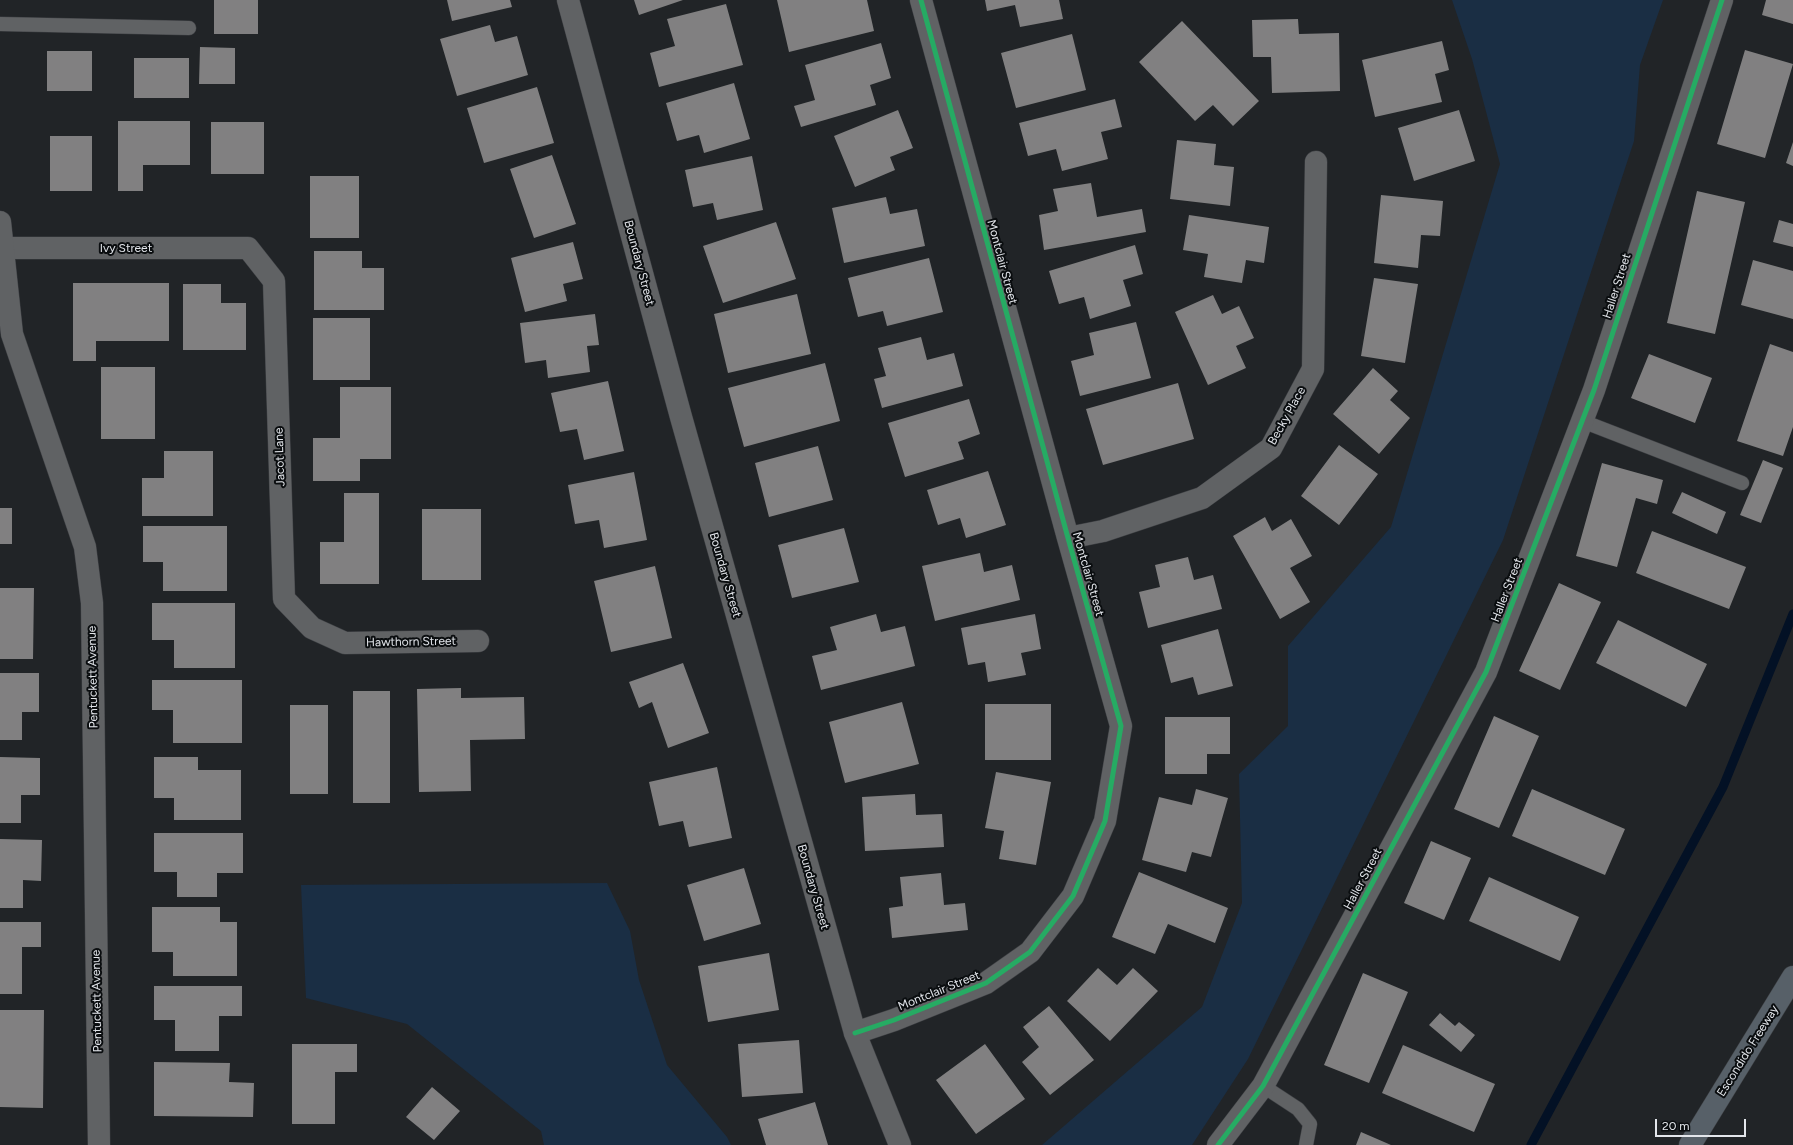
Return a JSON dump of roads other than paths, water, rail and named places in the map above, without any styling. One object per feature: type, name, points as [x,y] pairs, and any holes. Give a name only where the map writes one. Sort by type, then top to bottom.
[{"type":"highway","name":"Escondido Freeway","points":[[1690,1145],[1793,977]]},
{"type":"street","name":"Boundary Street","points":[[568,0],[679,410],[855,1033],[900,1145]]},
{"type":"street","name":"Montclair Street","points":[[855,1033],[986,983],[1030,952],[1073,896],[1105,821],[1121,726],[921,0]]},
{"type":"street","name":"Haller Street","points":[[1218,1145],[1263,1086],[1486,672],[1599,375],[1722,0]]},
{"type":"street","name":"Becky Place","points":[[1068,538],[1103,530],[1202,498],[1271,448],[1313,369],[1316,162]]},
{"type":"street","name":"Pentuckett Avenue","points":[[0,222],[12,334],[85,547],[92,603],[99,1145]]},
{"type":"street","name":"Ivy Street","points":[[3,248],[248,248]]},
{"type":"street","name":"Jacot Lane","points":[[248,248],[274,281],[284,599],[312,628],[345,643]]},
{"type":"street","name":"Hawthorn Street","points":[[345,643],[478,641]]},
{"type":"lane","points":[[0,24],[190,28]]},
{"type":"lane","points":[[1582,421],[1742,483]]},
{"type":"lane","points":[[1263,1086],[1298,1109],[1310,1124],[1306,1145]]},
{"type":"waterway","points":[[1531,1145],[1723,787],[1793,614]]}]
